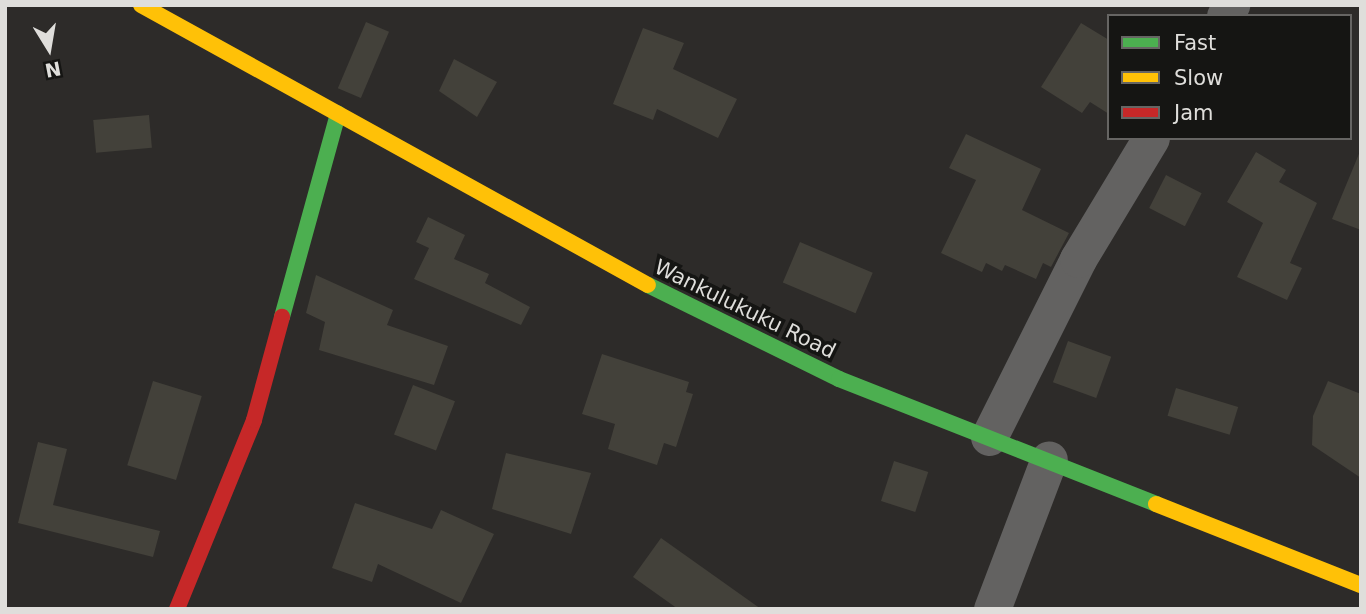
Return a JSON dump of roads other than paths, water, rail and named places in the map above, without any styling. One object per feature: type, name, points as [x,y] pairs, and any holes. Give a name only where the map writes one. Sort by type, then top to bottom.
[{"type":"main road","name":"Wankulukuku Road","points":[[141,5],[696,311],[838,379],[1049,459],[1361,585]]},
{"type":"main road","points":[[177,609],[254,421],[338,114]]},
{"type":"street","points":[[989,437],[1077,259],[1150,140]]},
{"type":"street","points":[[992,609],[1049,459]]}]
